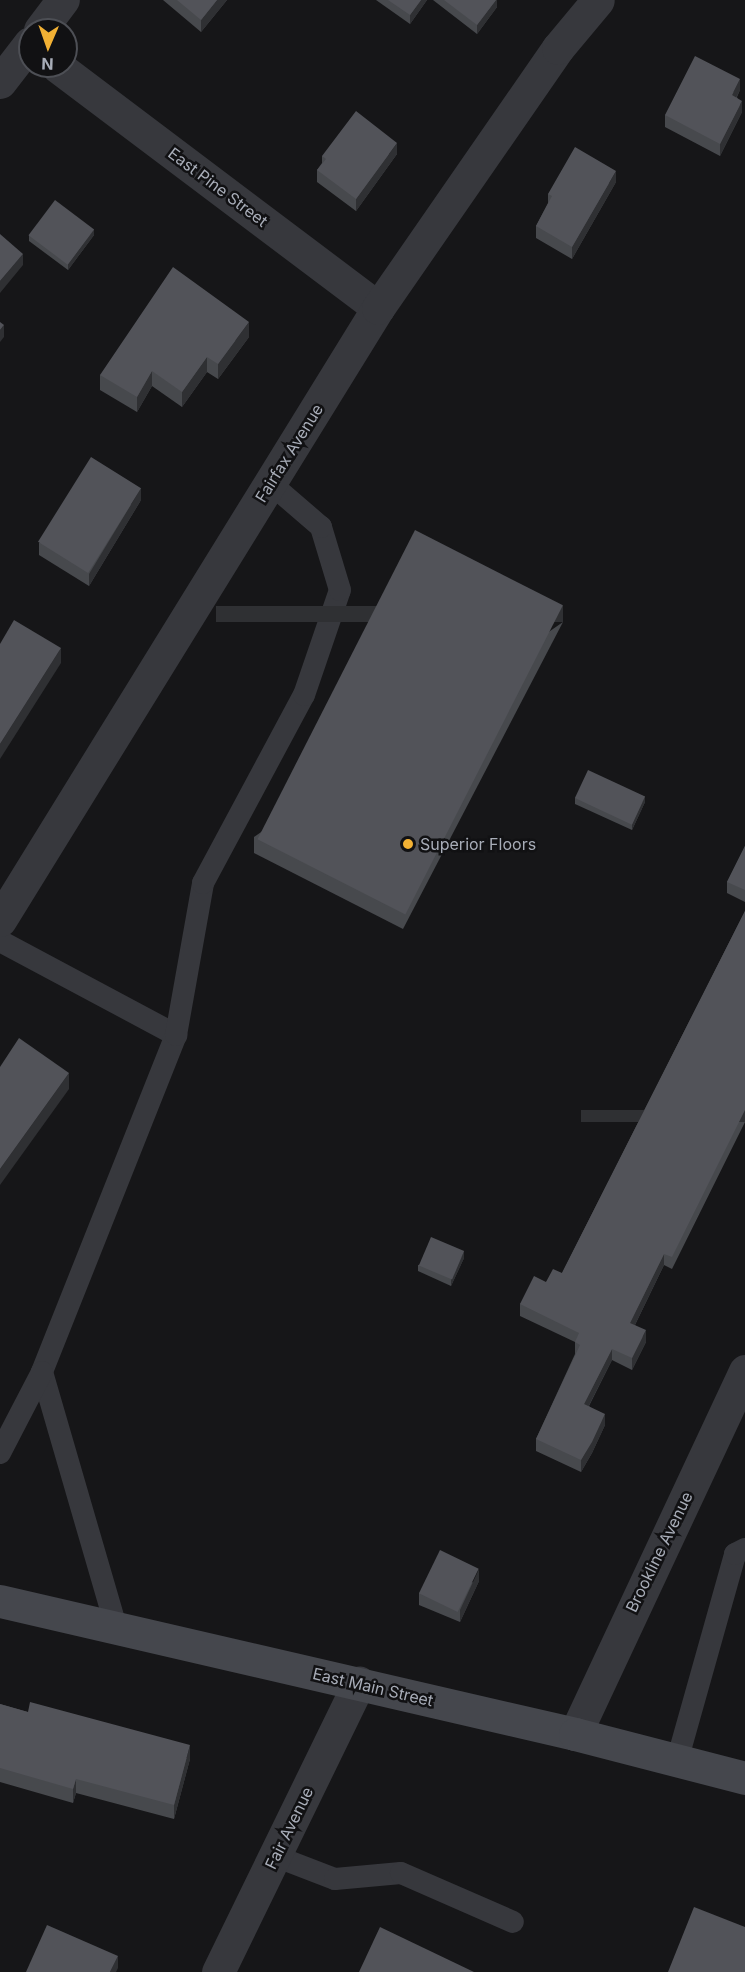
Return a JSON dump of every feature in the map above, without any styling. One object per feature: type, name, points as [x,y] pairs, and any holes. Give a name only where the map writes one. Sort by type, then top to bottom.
[{"type":"main road","name":"East Main Street","points":[[0,1601],[575,1734],[745,1778]]},
{"type":"street","points":[[49,18],[63,0]]},
{"type":"street","name":"Fairfax Avenue","points":[[0,920],[378,308],[558,48],[598,0]]},
{"type":"street","points":[[0,82],[18,59]]},
{"type":"street","name":"East Pine Street","points":[[73,78],[378,308]]},
{"type":"street","name":"Brookline Avenue","points":[[575,1734],[745,1371]]},
{"type":"street","name":"Fair Avenue","points":[[218,1972],[358,1683]]},
{"type":"lane","points":[[0,1453],[42,1372],[176,1035],[203,883],[304,695],[340,590],[321,527],[270,483]]},
{"type":"lane","points":[[0,941],[176,1035]]},
{"type":"lane","points":[[42,1372],[116,1627]]},
{"type":"lane","points":[[677,1761],[735,1554],[745,1548]]},
{"type":"lane","points":[[275,1856],[335,1879],[401,1873],[513,1922]]},
{"type":"building","points":[[177,0],[217,0],[201,20]]},
{"type":"building","points":[[388,0],[421,0],[410,15]]},
{"type":"building","points":[[444,0],[496,0],[477,25]]},
{"type":"building","points":[[695,56],[740,79],[732,95],[742,101],[720,144],[665,115]]},
{"type":"building","points":[[356,111],[397,143],[356,199],[317,170],[326,159],[322,156]]},
{"type":"building","points":[[575,147],[616,171],[572,247],[536,226],[552,196],[548,194]]},
{"type":"building","points":[[55,200],[94,229],[68,265],[29,235]]},
{"type":"building","points":[[0,234],[23,254],[0,281]]},
{"type":"building","points":[[173,267],[249,322],[218,364],[207,357],[182,392],[152,371],[137,397],[100,375]]},
{"type":"building","points":[[91,457],[141,488],[88,573],[38,542]]},
{"type":"building","points":[[415,530],[563,605],[405,915],[257,839]]},
{"type":"building","points":[[14,620],[61,648],[0,744],[0,644]]},
{"type":"building","points":[[588,770],[645,797],[632,825],[575,798]]},
{"type":"building","points":[[745,846],[745,890],[727,882]]},
{"type":"building","points":[[745,911],[745,1110],[672,1257],[664,1254],[630,1323],[646,1330],[632,1358],[612,1349],[584,1404],[605,1414],[581,1460],[536,1439],[580,1345],[575,1342],[579,1333],[520,1304],[534,1276],[546,1282],[553,1269],[562,1273]]},
{"type":"building","points":[[19,1038],[69,1073],[0,1169],[0,1067]]},
{"type":"building","points":[[431,1237],[464,1251],[452,1280],[419,1266]]},
{"type":"building","points":[[440,1550],[479,1569],[458,1612],[419,1593]]},
{"type":"building","points":[[30,1702],[190,1745],[174,1805],[76,1779],[73,1789],[0,1768],[0,1704],[28,1712]]},
{"type":"building","points":[[694,1907],[745,1927],[745,1972],[668,1972]]},
{"type":"building","points":[[47,1925],[118,1956],[110,1972],[26,1972]]},
{"type":"building","points":[[380,1927],[474,1972],[359,1972]]},
{"type":"place","name":"Superior Floors","points":[[408,844]]}]
